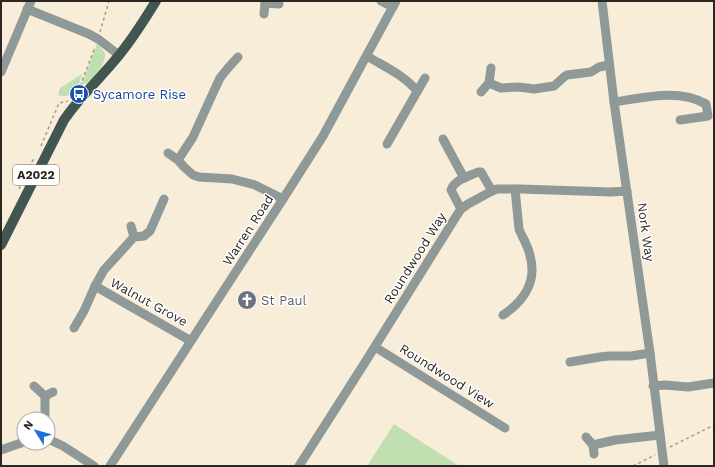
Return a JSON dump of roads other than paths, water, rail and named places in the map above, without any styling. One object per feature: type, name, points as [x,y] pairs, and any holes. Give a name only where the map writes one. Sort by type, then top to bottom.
[{"type":"main road","name":"A2022","points":[[1,245],[64,120],[73,106],[119,55],[156,1]]},
{"type":"street","points":[[381,1],[395,4]]},
{"type":"street","name":"Nork Way","points":[[602,1],[609,65],[650,353],[664,466]]},
{"type":"street","points":[[264,14],[265,2],[279,4]]},
{"type":"street","name":"Warren Road","points":[[110,466],[323,136],[395,4]]},
{"type":"street","points":[[1,72],[5,50],[29,5],[98,39],[119,55]]},
{"type":"street","points":[[367,56],[401,76],[411,83],[417,91]]},
{"type":"street","points":[[178,160],[193,137],[220,78],[238,57]]},
{"type":"street","points":[[489,83],[501,88],[534,88],[554,86],[567,75],[591,72],[599,67],[609,65]]},
{"type":"street","points":[[481,92],[489,83],[490,68]]},
{"type":"street","points":[[387,144],[425,78]]},
{"type":"street","points":[[614,102],[668,95],[700,100],[706,104],[708,116],[680,120]]},
{"type":"street","points":[[443,139],[464,178]]},
{"type":"street","points":[[168,153],[178,160],[193,175],[199,177],[232,179],[255,185],[283,199]]},
{"type":"street","points":[[461,209],[451,190],[452,186],[464,178],[481,172],[492,191]]},
{"type":"street","name":"Roundwood Way","points":[[299,466],[461,209],[497,189],[611,192],[627,191]]},
{"type":"street","points":[[502,315],[519,303],[530,283],[532,272],[532,261],[529,250],[521,235],[515,189]]},
{"type":"street","name":"Walnut Grove","points":[[74,328],[84,312],[95,286],[104,270],[134,237],[144,236],[150,230],[164,199]]},
{"type":"street","points":[[131,226],[134,237]]},
{"type":"street","name":"Walnut Grove","points":[[95,286],[191,341]]},
{"type":"street","name":"Roundwood View","points":[[375,347],[505,428]]},
{"type":"street","points":[[570,362],[583,365],[609,356],[624,357],[650,353]]},
{"type":"street","points":[[653,386],[665,385],[688,387],[714,384]]},
{"type":"street","points":[[34,386],[49,394],[46,411]]},
{"type":"street","points":[[586,437],[593,449],[615,440],[660,435]]},
{"type":"street","points":[[56,443],[94,466]]},
{"type":"street","points":[[1,450],[16,445]]},
{"type":"place","name":"Sycamore Rise","points":[[79,94]]},
{"type":"place","name":"St Paul","points":[[247,300]]}]
